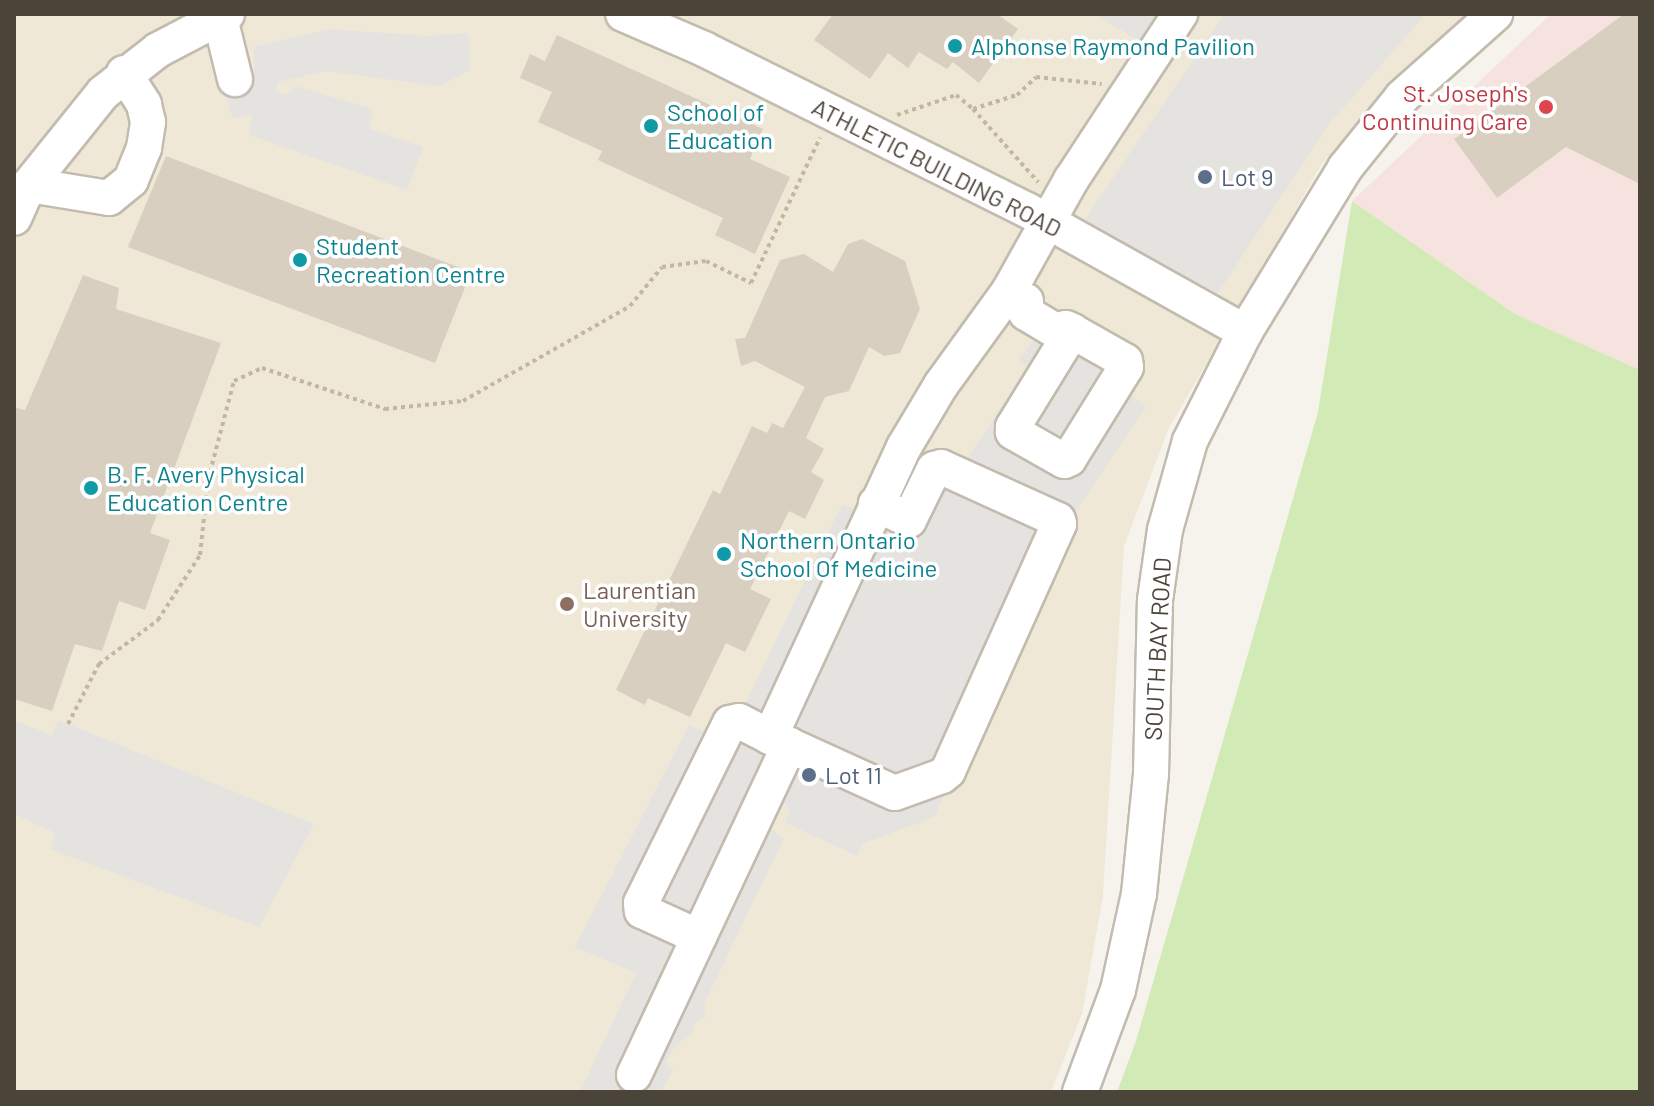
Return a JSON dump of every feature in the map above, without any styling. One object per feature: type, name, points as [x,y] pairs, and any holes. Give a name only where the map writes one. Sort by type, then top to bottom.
[{"type":"street","name":"ATHLETIC BUILDING ROAD","points":[[623,14],[704,49],[846,120],[1054,210],[1245,332]]},
{"type":"street","points":[[687,14],[704,49]]},
{"type":"street","points":[[634,1075],[699,937],[876,504],[941,385],[1017,296],[1054,210],[1180,14]]},
{"type":"street","name":"SOUTH BAY ROAD","points":[[1080,1092],[1118,990],[1139,894],[1148,827],[1155,600],[1165,530],[1190,441],[1245,332],[1345,168],[1402,97],[1495,14]]},
{"type":"street","points":[[14,218],[29,185],[80,117],[124,73],[158,50],[223,16],[235,79]]},
{"type":"street","points":[[29,185],[109,198],[131,180],[144,148],[148,122],[144,104],[124,73]]},
{"type":"street","points":[[1017,296],[1026,313],[1056,331],[1069,329]]},
{"type":"street","points":[[699,937],[642,911],[641,903],[730,723],[739,721],[895,793],[942,776],[948,771],[1059,524],[1058,520],[941,467],[934,469],[909,520],[876,504]]},
{"type":"path","points":[[973,109],[1017,95],[1036,77],[1133,87]]},
{"type":"path","points":[[68,724],[99,664],[158,620],[200,555],[208,480],[234,381],[262,368],[385,409],[463,401],[630,306],[662,267],[706,261],[751,283],[846,120],[956,95],[973,109],[1040,184],[1054,210]]},
{"type":"shaded area","name":"Laurentian University","points":[[14,14],[1467,14],[1370,107],[1322,164],[1169,428],[1124,546],[1103,896],[1082,1014],[1051,1092],[14,1092]]},
{"type":"shaded area","points":[[1093,14],[1159,14],[1140,41]]},
{"type":"shaded area","name":"Lot 9","points":[[1224,14],[1426,14],[1330,123],[1214,299],[1078,230]]},
{"type":"shaded area","name":"St. Joseph's Continuing Care","points":[[1551,14],[1640,14],[1640,370],[1515,314],[1352,201]]},
{"type":"shaded area","points":[[330,29],[428,36],[468,33],[470,70],[439,86],[326,71],[278,82],[275,91],[287,95],[295,86],[373,109],[369,129],[423,147],[407,190],[249,135],[252,114],[233,119],[222,85],[255,69],[253,47]]},
{"type":"shaded area","points":[[1069,330],[1142,373],[1129,393],[1146,407],[1068,523],[968,457],[1028,368],[1019,359],[1037,335]]},
{"type":"shaded area","name":"Lot 11","points":[[940,477],[1066,532],[934,817],[862,844],[857,856],[784,822],[790,811],[785,804],[778,805],[767,827],[784,838],[704,1004],[706,1016],[695,1023],[692,1033],[674,1047],[666,1062],[673,1070],[661,1092],[580,1092],[636,973],[575,947],[689,725],[734,747],[753,738],[737,721],[842,504],[862,514],[896,502]]},
{"type":"shaded area","points":[[14,720],[51,735],[58,720],[314,824],[259,927],[50,849],[55,833],[14,814]]},
{"type":"green space","points":[[1352,201],[1515,314],[1640,370],[1640,1092],[1117,1092],[1136,1041],[1318,412]]},
{"type":"building","name":"Alphonse Raymond Pavilion","points":[[833,14],[997,14],[1018,29],[979,83],[953,62],[947,69],[919,52],[908,68],[888,53],[870,79],[814,40]]},
{"type":"building","points":[[1624,14],[1640,14],[1640,184],[1566,147],[1497,198],[1454,139]]},
{"type":"building","name":"School of Education","points":[[557,35],[763,129],[750,159],[790,177],[755,254],[715,235],[723,218],[598,160],[602,151],[538,122],[552,92],[520,78],[530,54],[545,61]]},
{"type":"building","name":"Student Recreation Centre","points":[[166,156],[471,272],[435,363],[128,247]]},
{"type":"building","points":[[862,239],[905,261],[920,309],[900,353],[884,356],[869,347],[849,391],[825,397],[806,438],[824,449],[811,472],[824,480],[805,519],[789,511],[750,589],[771,599],[745,652],[726,643],[690,717],[648,698],[645,705],[616,690],[713,490],[720,494],[752,426],[767,433],[772,423],[783,428],[805,387],[755,361],[741,366],[735,339],[745,338],[780,260],[804,254],[833,272],[848,244]]},
{"type":"building","name":"B. F. Avery Physical Education Centre","points":[[83,275],[119,288],[116,309],[221,343],[150,533],[170,540],[145,610],[119,601],[102,651],[75,644],[52,711],[14,699],[14,407],[25,410]]},
{"type":"place","name":"Alphonse Raymond Pavilion","points":[[955,46]]},
{"type":"place","name":"St. Joseph's Continuing Care","points":[[1546,107]]},
{"type":"place","name":"School of Education","points":[[651,126]]},
{"type":"place","name":"Lot 9","points":[[1205,177]]},
{"type":"place","name":"Student Recreation Centre","points":[[300,260]]},
{"type":"place","name":"B. F. Avery Physical Education Centre","points":[[91,488]]},
{"type":"place","name":"Northern Ontario School Of Medicine","points":[[724,554]]},
{"type":"place","name":"Laurentian University","points":[[567,604]]},
{"type":"place","name":"Lot 11","points":[[809,775]]}]
